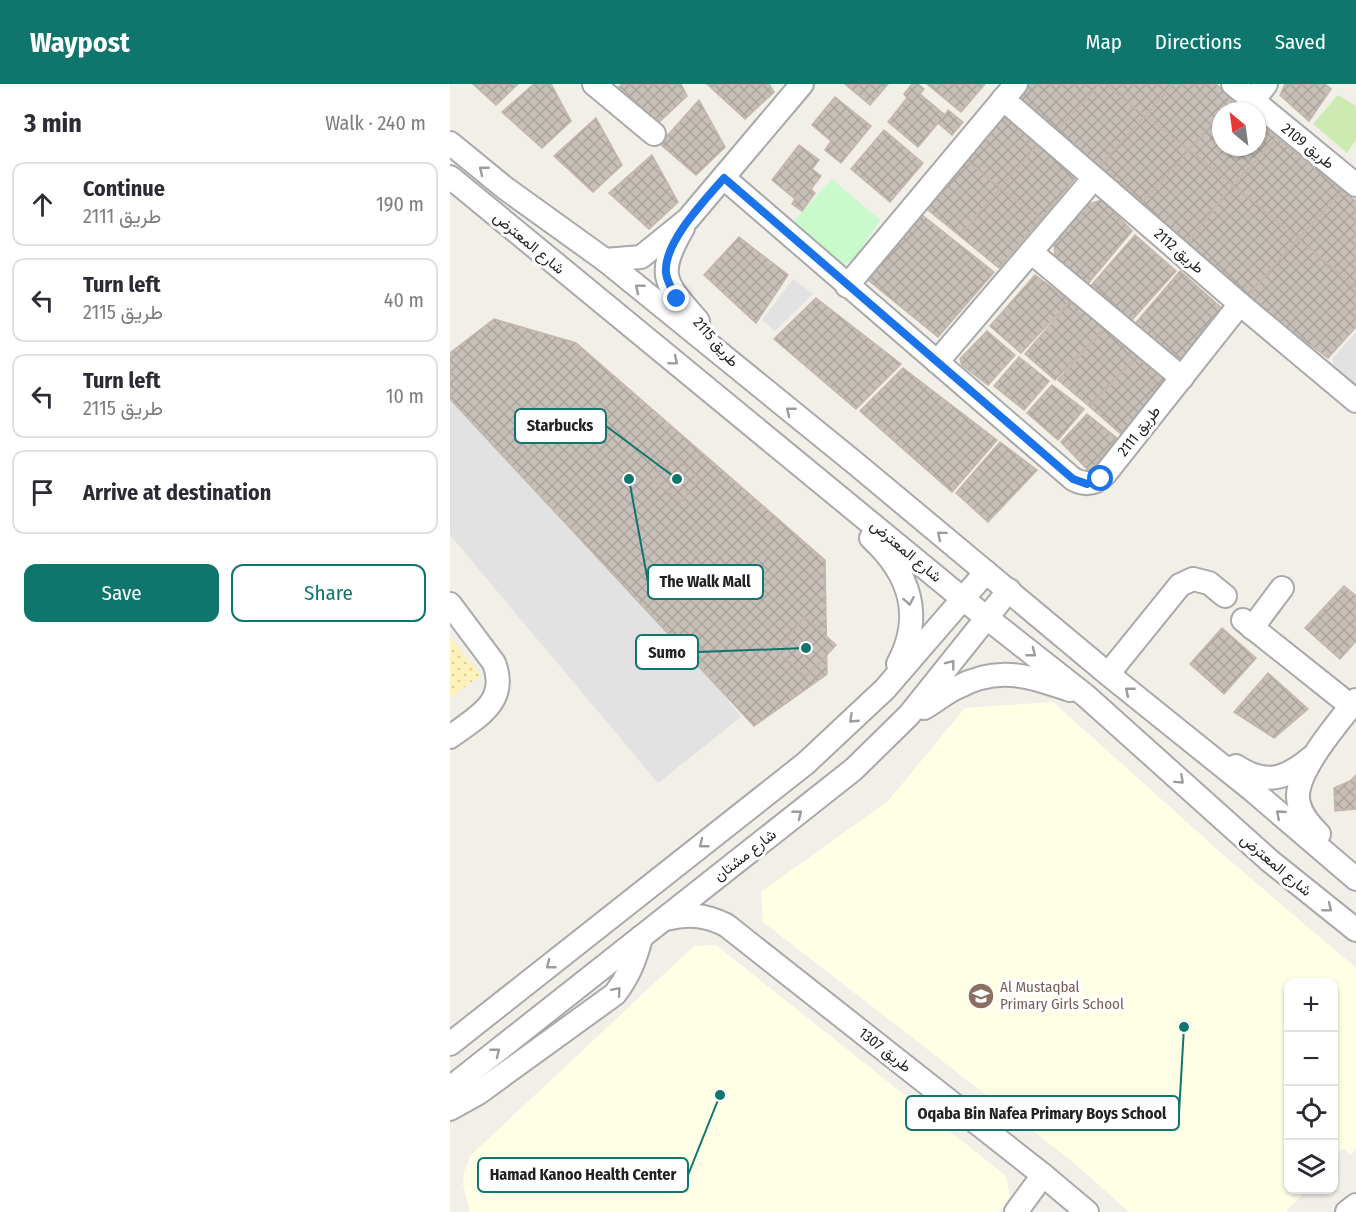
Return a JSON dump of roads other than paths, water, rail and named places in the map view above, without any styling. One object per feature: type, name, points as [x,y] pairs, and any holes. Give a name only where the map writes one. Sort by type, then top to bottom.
[{"type":"street","name":"طريق 2115","points":[[605,260],[641,256],[688,219],[802,84]]},
{"type":"street","name":"طريق 2109","points":[[1233,84],[1260,92],[1354,177]]},
{"type":"street","points":[[598,85],[654,134]]},
{"type":"street","points":[[847,286],[1010,91]]},
{"type":"street","name":"طريق 2112","points":[[1010,91],[1094,178],[1356,401]]},
{"type":"street","name":"شارع المعترض","points":[[450,143],[505,188],[605,260],[1251,789],[1356,879]]},
{"type":"street","name":"شارع المعترض","points":[[450,177],[986,617],[1086,696],[1270,861],[1356,930]]},
{"type":"street","name":"طريق 2111","points":[[724,178],[1073,479],[1087,484],[1094,483],[1106,473],[1240,304]]},
{"type":"street","points":[[937,362],[1094,178]]},
{"type":"street","name":"طريق 2115","points":[[688,219],[666,263],[667,280],[677,299],[740,370]]},
{"type":"street","points":[[1031,252],[1182,378]]},
{"type":"street","points":[[812,474],[830,500],[889,556],[906,585],[912,614],[909,640],[885,689]]},
{"type":"street","points":[[450,1044],[806,764],[885,689],[986,572]]},
{"type":"street","points":[[1108,674],[1180,585],[1193,579],[1209,583],[1225,596]]},
{"type":"street","points":[[1180,732],[1245,772],[1261,778],[1278,778],[1298,769],[1312,757],[1354,703],[1247,624],[1282,588]]},
{"type":"street","name":"شارع مشتان","points":[[450,1088],[854,769],[909,715],[1009,590]]},
{"type":"street","points":[[450,604],[494,663],[499,688],[485,711],[450,737]]},
{"type":"street","points":[[909,715],[955,688],[975,679],[993,675],[1019,674],[1086,696]]},
{"type":"street","points":[[1312,757],[1298,793],[1300,811],[1314,830],[1356,870]]},
{"type":"street","points":[[720,876],[719,906],[726,925]]},
{"type":"street","name":"طريق 1307","points":[[664,920],[676,916],[702,916],[726,925],[1087,1212]]},
{"type":"street","points":[[450,1109],[477,1094],[615,994],[628,978],[641,937]]},
{"type":"street","points":[[1016,1212],[1043,1175]]},
{"type":"street","points":[[1347,1212],[1356,1205]]},
{"type":"place","name":"The Walk Mall","points":[[629,479]]},
{"type":"place","name":"Starbucks","points":[[677,479]]},
{"type":"place","name":"Sumo","points":[[806,648]]},
{"type":"place","name":"Al Mustaqbal Primary Girls School","points":[[981,996]]},
{"type":"place","name":"Oqaba Bin Nafea Primary Boys School","points":[[1184,1027]]},
{"type":"place","name":"Hamad Kanoo Health Center","points":[[720,1095]]}]
